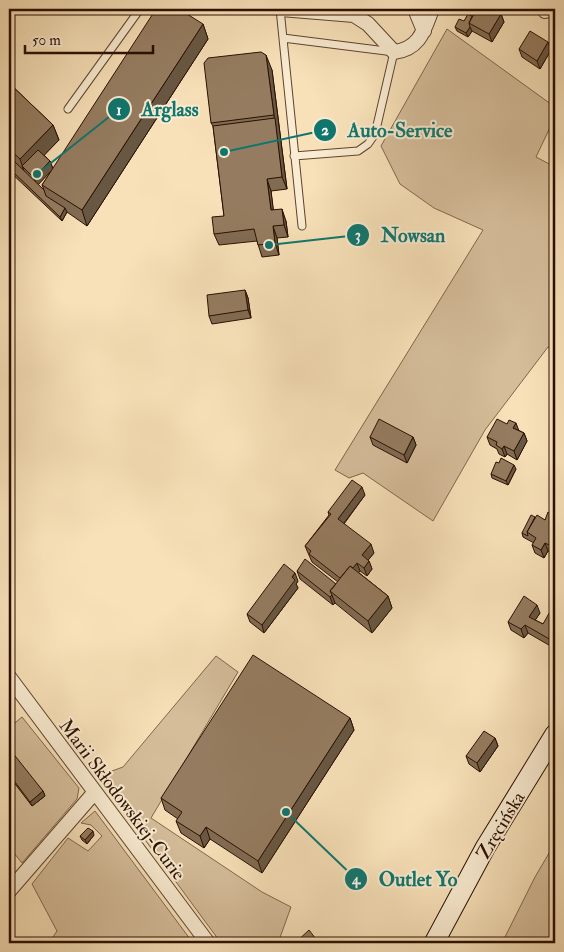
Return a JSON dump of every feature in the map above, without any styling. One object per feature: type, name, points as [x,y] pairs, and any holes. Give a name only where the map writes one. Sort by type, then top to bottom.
[{"type":"street","points":[[281,9],[354,15],[368,24],[394,52],[407,50],[416,43],[424,31],[432,9]]},
{"type":"street","points":[[415,9],[424,31]]},
{"type":"street","name":"Marii Skłodowskiej-Curie","points":[[9,678],[208,943]]},
{"type":"street","name":"Zręcińska","points":[[434,943],[485,848],[555,734]]},
{"type":"street","points":[[9,891],[94,793]]},
{"type":"lane","points":[[68,109],[140,9]]},
{"type":"lane","points":[[281,9],[302,226]]},
{"type":"lane","points":[[283,38],[394,52],[374,134],[368,144],[358,151],[294,156]]},
{"type":"shaded area","points":[[447,29],[555,107],[555,117],[536,157],[555,167],[555,351],[548,347],[485,430],[433,521],[363,473],[349,478],[335,470],[483,230],[434,208],[400,184],[381,146]]},
{"type":"shaded area","points":[[216,656],[238,672],[151,818],[262,892],[291,907],[278,943],[221,943],[98,776],[123,767]]},
{"type":"shaded area","points":[[22,717],[79,788],[77,799],[22,863],[9,847],[9,728]]},
{"type":"shaded area","points":[[95,811],[193,943],[49,943],[57,931],[32,884],[68,838],[88,851],[102,836],[91,825],[81,823]]},
{"type":"shaded area","points":[[555,843],[555,943],[502,943],[535,877]]},
{"type":"building","points":[[156,9],[179,9],[203,24],[82,210],[42,185]]},
{"type":"building","points":[[477,9],[491,9],[501,14],[489,34],[469,23]]},
{"type":"building","points":[[468,14],[472,16],[469,23],[470,27],[466,33],[455,27],[459,19],[464,21]]},
{"type":"building","points":[[530,31],[548,42],[537,61],[519,49]]},
{"type":"building","points":[[261,52],[266,55],[274,115],[211,123],[204,63],[208,58]]},
{"type":"building","points":[[9,83],[53,125],[20,159],[9,149]]},
{"type":"building","points":[[275,118],[282,177],[267,179],[271,210],[282,209],[284,225],[273,226],[275,243],[258,245],[254,229],[214,234],[212,217],[224,216],[213,126]]},
{"type":"building","points":[[38,150],[50,161],[34,178],[22,166]]},
{"type":"building","points":[[14,161],[44,190],[46,196],[65,208],[60,217],[9,168]]},
{"type":"building","points":[[245,290],[248,310],[209,316],[207,295]]},
{"type":"building","points":[[379,419],[413,437],[404,455],[370,437]]},
{"type":"building","points":[[497,419],[507,424],[509,420],[516,423],[513,428],[524,433],[514,451],[504,446],[502,449],[496,445],[497,442],[487,437]]},
{"type":"building","points":[[501,458],[514,465],[506,481],[491,474],[496,462],[499,463]]},
{"type":"building","points":[[352,480],[362,487],[338,519],[371,544],[362,555],[369,561],[364,568],[357,563],[353,568],[350,566],[340,578],[309,554],[311,551],[305,546],[331,514],[328,512]]},
{"type":"building","points":[[548,512],[555,517],[553,524],[555,525],[555,544],[553,547],[545,543],[541,550],[532,545],[536,538],[527,532],[537,515],[545,520]]},
{"type":"building","points":[[531,515],[535,517],[527,532],[528,536],[522,533]]},
{"type":"building","points":[[305,559],[336,584],[330,591],[332,595],[330,597],[297,571]]},
{"type":"building","points":[[284,564],[295,573],[292,577],[295,580],[262,625],[247,614]]},
{"type":"building","points":[[350,566],[388,596],[368,621],[330,591]]},
{"type":"building","points":[[524,596],[537,605],[529,617],[543,624],[552,608],[555,610],[555,633],[551,640],[525,625],[521,629],[508,622]]},
{"type":"building","points":[[253,655],[350,718],[258,861],[206,827],[200,836],[176,821],[182,812],[161,798]]},
{"type":"building","points":[[484,731],[495,738],[477,763],[466,756]]},
{"type":"building","points":[[12,752],[43,791],[30,802],[9,774],[9,754]]},
{"type":"building","points":[[88,828],[93,831],[85,840],[80,836]]},
{"type":"building","points":[[309,930],[319,943],[295,943]]},
{"type":"place","name":"Auto-Service","points":[[224,152]]},
{"type":"place","name":"Arglass","points":[[37,174]]},
{"type":"place","name":"Nowsan","points":[[269,245]]},
{"type":"place","name":"Outlet Yo","points":[[286,812]]}]
